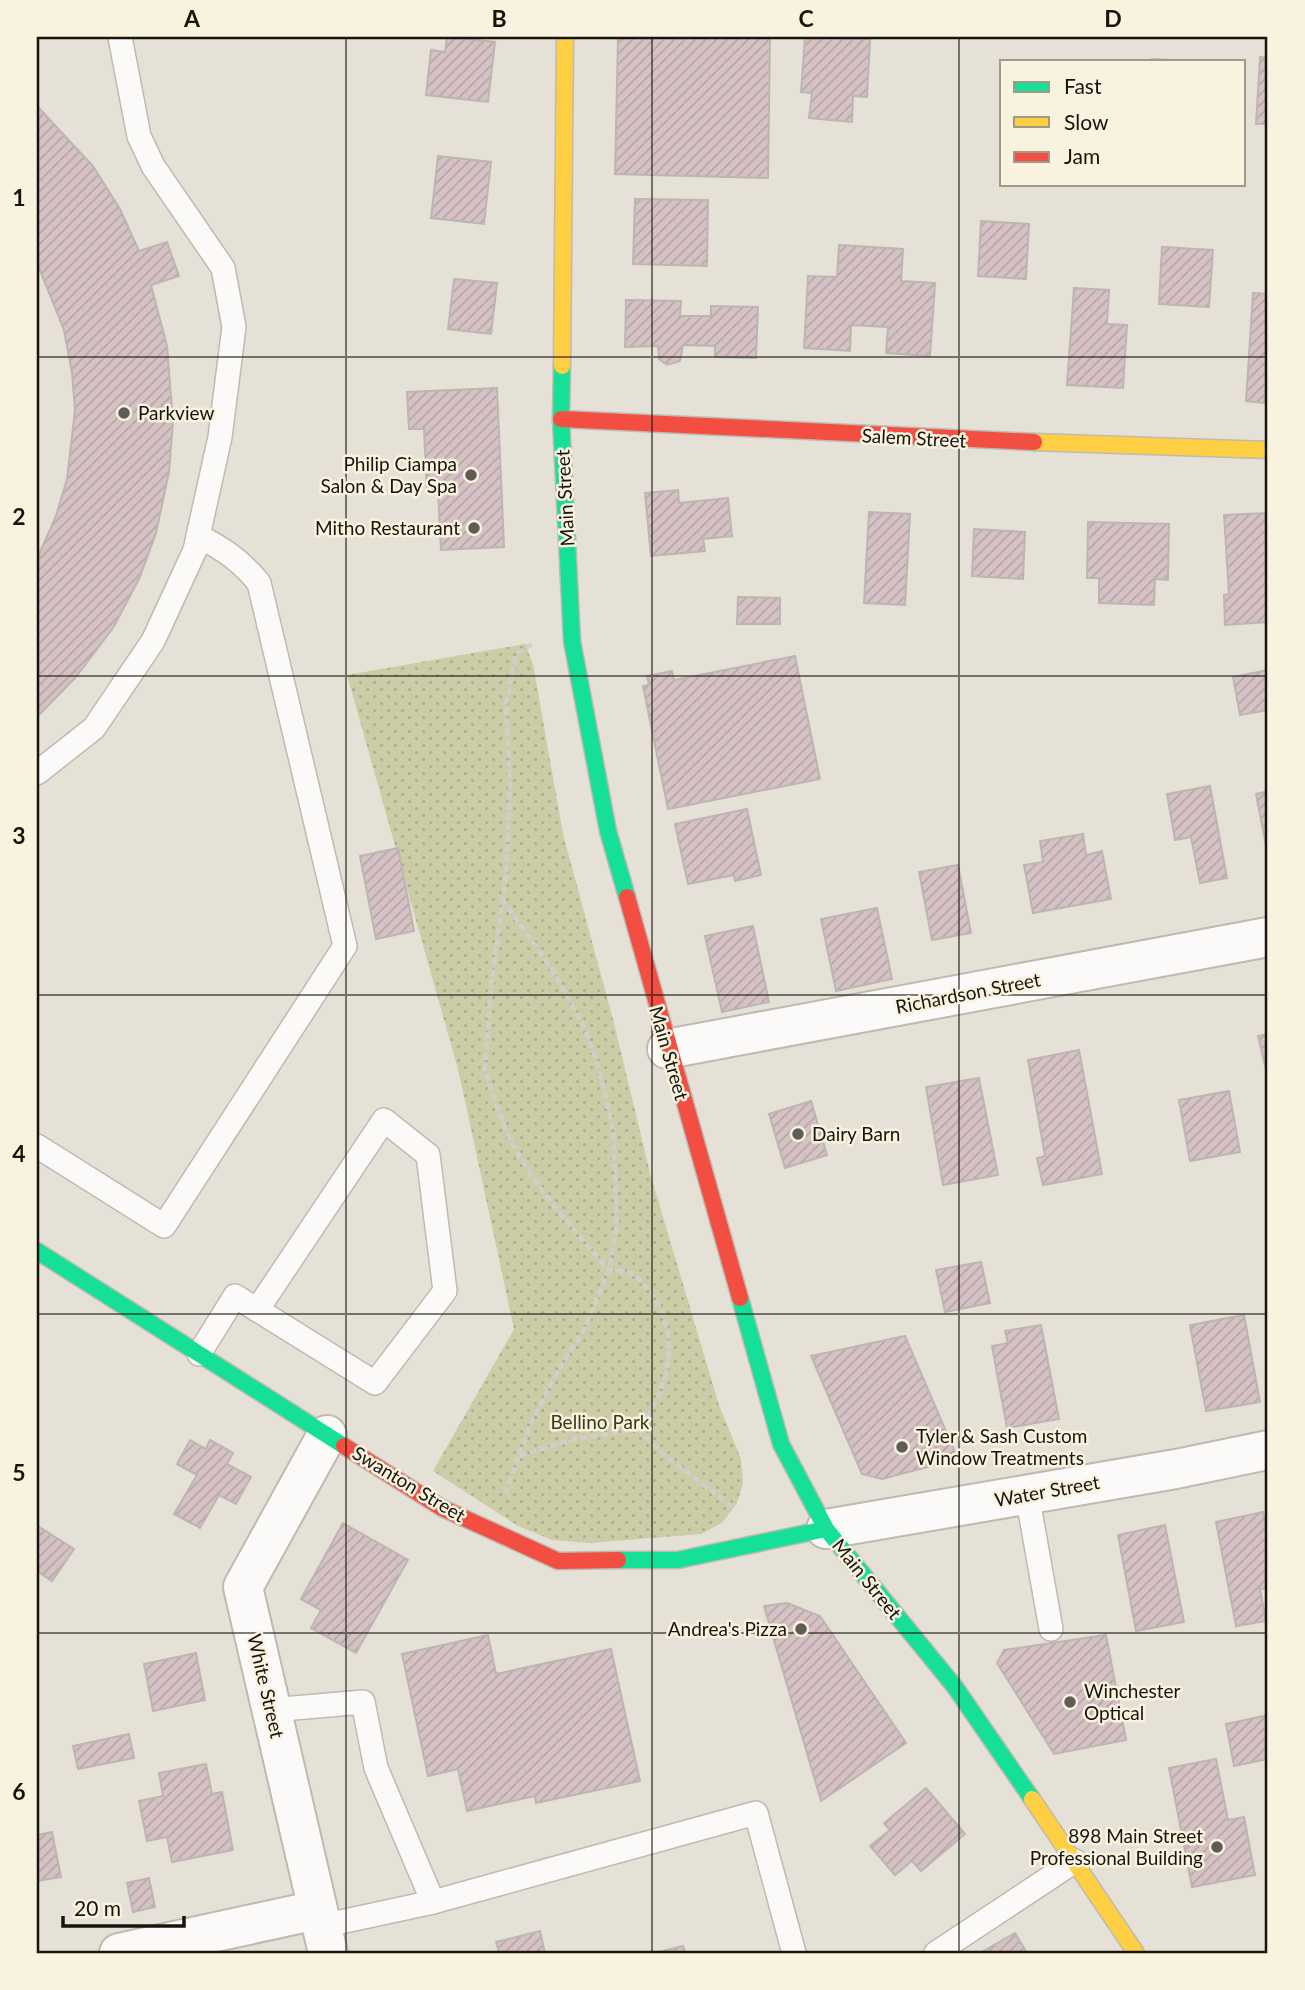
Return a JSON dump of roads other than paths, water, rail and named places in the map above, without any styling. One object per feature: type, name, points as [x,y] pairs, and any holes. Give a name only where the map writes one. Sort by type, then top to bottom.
[{"type":"main road","name":"Main Street","points":[[565,37],[561,419],[571,622],[608,831],[667,1049],[781,1444],[826,1529],[955,1687],[1136,1953]]},
{"type":"main road","name":"Salem Street","points":[[561,419],[937,439],[1268,450]]},
{"type":"main road","name":"Swanton Street","points":[[37,1251],[442,1508],[558,1561],[678,1560],[826,1529]]},
{"type":"street","name":"Richardson Street","points":[[667,1049],[1268,937]]},
{"type":"street","name":"White Street","points":[[323,1930],[243,1587],[327,1435]]},
{"type":"street","name":"Water Street","points":[[826,1529],[1268,1450]]},
{"type":"street","points":[[118,1953],[323,1930]]},
{"type":"lane","points":[[37,773],[94,727],[153,641],[198,536],[220,437],[234,327],[223,268],[153,166],[139,136],[120,37]]},
{"type":"lane","points":[[37,1146],[163,1226],[345,946],[259,583],[242,563],[225,549],[198,536]]},
{"type":"lane","points":[[199,1354],[235,1296],[257,1310],[376,1383],[445,1291],[428,1155],[384,1119],[257,1310]]},
{"type":"lane","points":[[1027,1494],[1051,1629]]},
{"type":"lane","points":[[271,1710],[363,1702],[376,1768],[433,1902]]},
{"type":"lane","points":[[323,1930],[756,1813],[794,1953]]},
{"type":"lane","points":[[936,1953],[1075,1861]]},
{"type":"place","name":"Parkview","points":[[124,413]]},
{"type":"place","name":"Philip Ciampa Salon & Day Spa","points":[[471,475]]},
{"type":"place","name":"Mitho Restaurant","points":[[474,528]]},
{"type":"place","name":"Dairy Barn","points":[[798,1134]]},
{"type":"place","name":"Tyler & Sash Custom Window Treatments","points":[[902,1447]]},
{"type":"place","name":"Andrea's Pizza","points":[[801,1629]]},
{"type":"place","name":"Winchester Optical","points":[[1070,1702]]},
{"type":"place","name":"898 Main Street Professional Building","points":[[1217,1847]]},
{"type":"park label","name":"Bellino Park","points":[[600,1422]]}]
